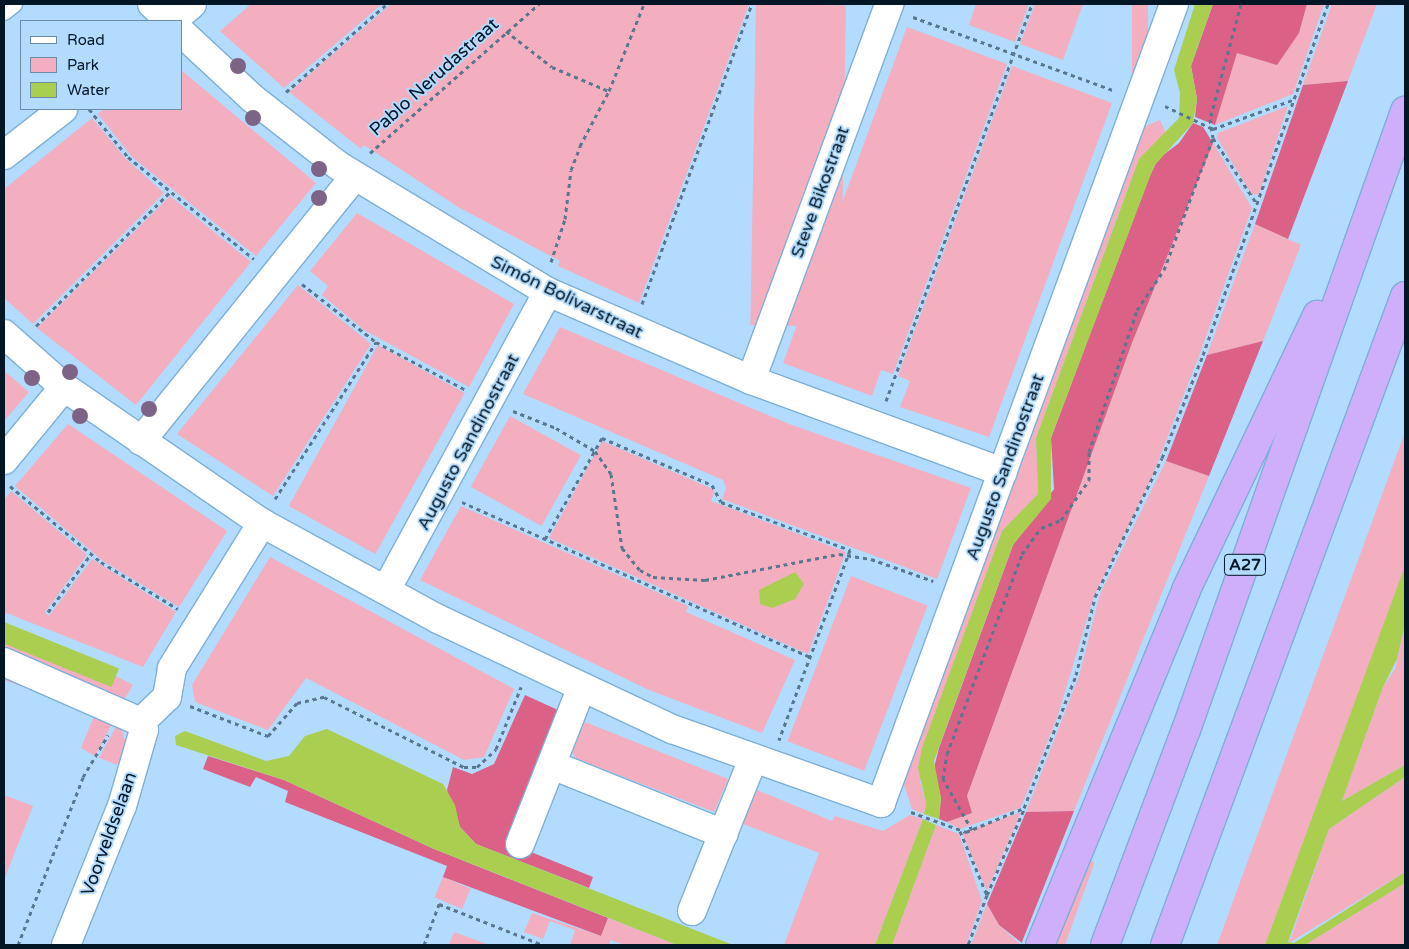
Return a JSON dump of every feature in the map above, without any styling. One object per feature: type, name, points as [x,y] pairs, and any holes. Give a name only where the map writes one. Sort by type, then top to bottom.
[{"type":"highway","name":"A27","points":[[1105,945],[1186,730],[1405,111]]},
{"type":"highway","name":"A27","points":[[1040,945],[1186,590],[1380,182]]},
{"type":"highway","points":[[1165,945],[1405,296]]},
{"type":"street","points":[[152,4],[170,20]]},
{"type":"street","points":[[172,20],[192,4]]},
{"type":"street","name":"Augusto Sandinostraat","points":[[10,339],[64,387],[262,523],[386,590],[530,666],[581,689],[752,759],[881,803],[1174,4]]},
{"type":"street","name":"Steve Bikostraat","points":[[751,380],[888,6]]},
{"type":"street","name":"Simón Bolivarstraat","points":[[182,33],[267,109],[354,177],[548,292],[751,380],[877,428],[1003,472]]},
{"type":"street","points":[[4,155],[62,110]]},
{"type":"street","points":[[141,441],[354,177]]},
{"type":"street","name":"Augusto Sandinostraat","points":[[386,590],[490,403],[548,292]]},
{"type":"street","points":[[4,460],[64,387]]},
{"type":"street","points":[[4,662],[132,716],[166,697],[172,668],[262,523]]},
{"type":"street","points":[[520,844],[581,689]]},
{"type":"street","name":"Voorveldselaan","points":[[66,945],[122,806],[144,730],[132,716]]},
{"type":"street","points":[[692,911],[752,759]]},
{"type":"street","points":[[552,765],[724,834]]},
{"type":"lane","points":[[4,12],[14,4]]},
{"type":"path","points":[[267,109],[387,4]]},
{"type":"path","name":"Pablo Nerudastraat","points":[[354,177],[370,153],[506,31],[539,4]]},
{"type":"path","points":[[548,292],[554,242],[566,219],[571,170],[608,91],[644,4]]},
{"type":"path","points":[[632,330],[752,4]]},
{"type":"path","points":[[877,428],[1032,4]]},
{"type":"path","points":[[972,830],[943,779],[947,754],[1022,554],[1041,528],[1061,520],[1089,480],[1090,452],[1137,310],[1164,270],[1213,138],[1210,119],[1218,79],[1241,4]]},
{"type":"path","points":[[968,945],[1076,675],[1096,597],[1162,458],[1257,205],[1328,4]]},
{"type":"path","points":[[888,6],[1139,100]]},
{"type":"path","points":[[506,31],[552,67],[608,91]]},
{"type":"path","points":[[1168,111],[1213,129],[1295,99]]},
{"type":"path","points":[[1213,138],[1257,205]]},
{"type":"path","points":[[10,339],[170,192]]},
{"type":"path","points":[[262,523],[376,342]]},
{"type":"path","points":[[490,403],[556,428],[595,451],[611,474],[622,548],[640,570],[653,577],[705,580],[812,556],[849,554],[960,591]]},
{"type":"path","points":[[545,539],[602,438],[712,485],[721,502],[850,550],[778,745],[769,742],[764,752],[752,759]]},
{"type":"path","points":[[4,481],[91,554],[200,623]]},
{"type":"path","points":[[441,493],[810,657]]},
{"type":"path","points":[[48,612],[91,554]]},
{"type":"path","points":[[166,697],[268,736],[298,703],[324,697],[464,766],[477,767],[496,749],[530,666]]},
{"type":"path","points":[[18,945],[82,777],[132,716]]},
{"type":"path","points":[[911,812],[947,825],[960,832],[972,830],[1024,808]]},
{"type":"path","points":[[960,832],[987,895]]},
{"type":"path","points":[[424,945],[439,904],[543,945]]},
{"type":"green space","points":[[251,4],[382,4],[284,88],[220,31]]},
{"type":"green space","points":[[391,4],[749,4],[639,303],[558,266],[560,261],[458,207],[364,145],[361,149],[289,92]]},
{"type":"green space","points":[[756,4],[846,6],[840,327],[750,325]]},
{"type":"green space","points":[[976,4],[1029,4],[1015,42],[969,25]]},
{"type":"green space","points":[[1035,4],[1083,4],[1063,60],[1020,44]]},
{"type":"green space","points":[[1132,4],[1148,4],[1148,80],[1132,80]]},
{"type":"green space","points":[[1307,4],[1324,4],[1293,94],[1215,125],[1237,52],[1299,33]]},
{"type":"green space","points":[[1332,4],[1377,4],[1348,81],[1303,85]]},
{"type":"green space","points":[[907,27],[1007,64],[893,374],[881,370],[872,396],[783,363]]},
{"type":"green space","points":[[1012,66],[1112,103],[989,437],[900,407],[910,381],[898,376]]},
{"type":"green space","points":[[182,71],[316,183],[256,256],[132,157],[98,114],[103,110],[182,110]]},
{"type":"green space","points":[[1288,106],[1259,194],[1252,195],[1217,138],[1218,133]]},
{"type":"green space","points":[[92,118],[126,159],[164,193],[33,324],[4,298],[4,189]]},
{"type":"green space","points":[[1160,120],[1166,133],[1139,159],[1036,438],[1038,494],[1002,531],[954,664],[920,781],[926,803],[924,814],[912,809],[902,779],[1141,128]]},
{"type":"green space","points":[[1213,143],[1252,208],[1199,356],[1152,477],[1094,596],[1057,718],[1020,808],[960,829],[947,822],[972,813],[967,796],[1132,343]]},
{"type":"green space","points":[[170,196],[251,262],[136,405],[37,328]]},
{"type":"green space","points":[[357,213],[514,304],[469,387],[364,330],[322,295],[328,286],[310,271]]},
{"type":"green space","points":[[1255,224],[1301,245],[1263,341],[1207,355]]},
{"type":"green space","points":[[298,285],[371,344],[273,496],[177,434]]},
{"type":"green space","points":[[560,327],[789,424],[971,488],[937,579],[722,499],[726,488],[723,480],[523,394]]},
{"type":"green space","points":[[378,345],[465,393],[375,554],[289,506]]},
{"type":"green space","points":[[4,371],[29,392],[4,421]]},
{"type":"green space","points":[[510,416],[581,455],[542,526],[471,487]]},
{"type":"green space","points":[[68,424],[227,531],[179,607],[103,561],[15,486]]},
{"type":"green space","points":[[1405,432],[1405,566],[1371,660],[1265,945],[1217,945]]},
{"type":"green space","points":[[602,441],[715,490],[711,501],[846,552],[808,654],[549,538]]},
{"type":"green space","points":[[1166,461],[1209,476],[1074,811],[1026,812],[1079,676],[1100,594]]},
{"type":"green space","points":[[11,491],[87,555],[45,612],[49,616],[92,559],[176,612],[143,667],[4,612],[4,500]]},
{"type":"green space","points":[[461,506],[688,606],[686,612],[795,660],[762,733],[649,690],[420,580]]},
{"type":"green space","points":[[270,557],[514,689],[484,757],[464,760],[306,678],[268,730],[195,702],[192,685]]},
{"type":"green space","points":[[851,576],[928,605],[864,771],[788,741]]},
{"type":"green space","points":[[1405,624],[1405,765],[1342,801],[1383,687],[1395,669]]},
{"type":"green space","points":[[4,642],[108,684],[114,675],[133,685],[124,700],[4,652]]},
{"type":"green space","points":[[4,673],[115,718],[95,756],[81,748],[95,714],[4,680]]},
{"type":"green space","points":[[119,721],[127,747],[118,765],[99,758]]},
{"type":"green space","points":[[585,722],[728,779],[714,812],[575,758],[572,752]]},
{"type":"green space","points":[[1405,777],[1405,872],[1289,943],[1329,829]]},
{"type":"green space","points":[[757,790],[832,821],[835,816],[883,831],[910,815],[923,819],[875,945],[784,945],[819,853],[743,824]]},
{"type":"green space","points":[[4,795],[33,806],[4,880]]},
{"type":"green space","points":[[1021,812],[987,891],[962,833]]},
{"type":"green space","points":[[936,825],[959,834],[982,901],[966,945],[892,945]]},
{"type":"green space","points":[[1089,856],[1094,864],[1065,945],[1052,945]]},
{"type":"green space","points":[[443,877],[471,889],[462,909],[434,897]]},
{"type":"green space","points":[[1405,883],[1405,945],[1305,945]]},
{"type":"green space","points":[[987,904],[999,925],[1021,945],[971,945]]},
{"type":"green space","points":[[532,913],[601,936],[608,918],[677,945],[625,945],[611,940],[608,945],[570,945],[575,930],[550,921],[543,939],[524,932]]},
{"type":"green space","points":[[454,932],[489,945],[449,945]]},
{"type":"shaded area","points":[[1213,4],[1307,4],[1299,33],[1277,65],[1237,53],[1215,125],[1195,117],[1197,99],[1191,66]]},
{"type":"shaded area","points":[[1348,81],[1288,239],[1255,224],[1303,85]]},
{"type":"shaded area","points":[[1193,123],[1203,127],[1213,143],[1132,343],[967,796],[972,813],[947,822],[939,819],[941,798],[934,768],[939,748],[1013,545],[1054,489],[1051,438],[1148,180],[1158,159],[1179,143]]},
{"type":"shaded area","points":[[1263,341],[1209,476],[1166,461],[1207,355]]},
{"type":"shaded area","points":[[525,695],[558,710],[506,842],[593,877],[589,888],[476,844],[460,827],[447,790],[453,767],[472,774],[494,764]]},
{"type":"shaded area","points":[[208,756],[284,780],[434,849],[608,918],[601,936],[443,877],[447,866],[285,802],[288,791],[256,777],[250,787],[203,769]]},
{"type":"shaded area","points":[[1074,811],[1022,943],[999,925],[987,904],[1026,812]]},
{"type":"water","points":[[1195,4],[1213,4],[1191,66],[1197,99],[1193,123],[1154,166],[1051,438],[1051,499],[1013,545],[934,761],[941,798],[939,819],[924,814],[926,803],[918,768],[922,748],[1002,531],[1038,494],[1036,438],[1139,159],[1179,118],[1180,93],[1174,70]]},
{"type":"water","points":[[1405,566],[1405,624],[1397,659],[1383,687],[1342,801],[1405,765],[1405,777],[1329,829],[1288,942],[1294,943],[1405,872],[1405,883],[1305,945],[1265,945]]},
{"type":"water","points":[[795,572],[804,584],[795,599],[772,608],[760,604],[759,590]]},
{"type":"water","points":[[4,622],[119,668],[111,687],[4,644]]},
{"type":"water","points":[[327,729],[443,784],[455,805],[460,827],[476,844],[733,945],[677,945],[434,849],[284,780],[176,745],[175,736],[185,731],[266,761],[289,756],[305,736]]},
{"type":"water","points":[[923,819],[936,825],[892,945],[875,945]]}]
